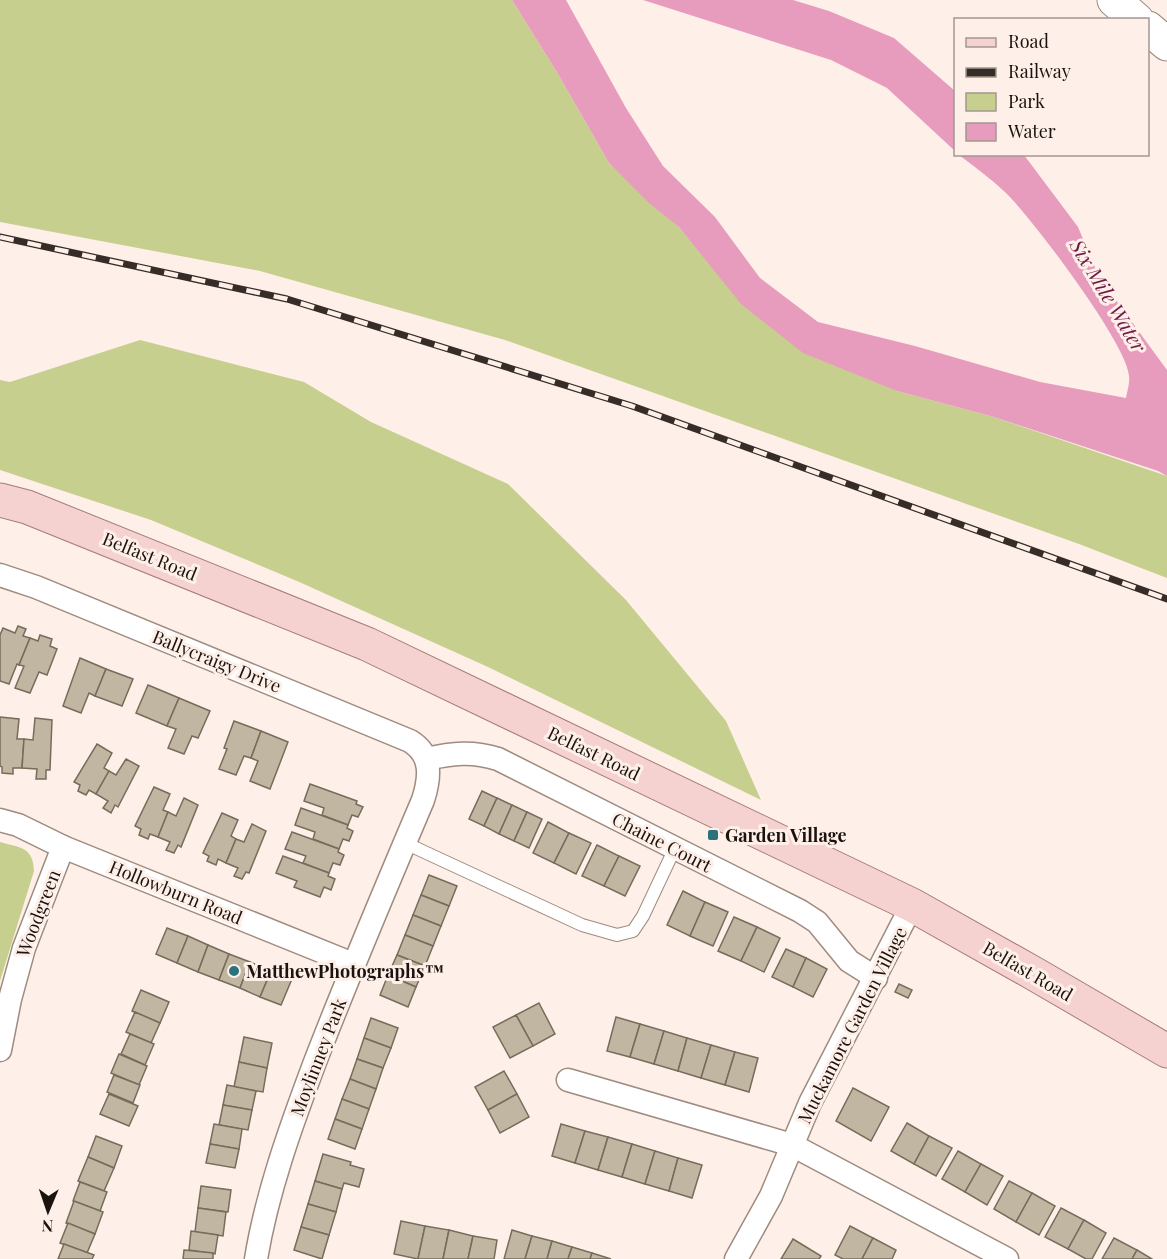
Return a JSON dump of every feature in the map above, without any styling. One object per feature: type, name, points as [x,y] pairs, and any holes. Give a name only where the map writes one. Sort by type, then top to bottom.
[{"type":"main road","points":[[1114,0],[1135,18]]},
{"type":"main road","points":[[1149,29],[1167,44]]},
{"type":"main road","name":"Belfast Road","points":[[0,500],[27,507],[367,644],[912,905],[1167,1052]]},
{"type":"street","name":"Ballycraigy Drive","points":[[0,575],[36,587],[410,741],[421,749],[427,759]]},
{"type":"street","name":"Chaine Court","points":[[427,759],[463,752],[498,759],[810,916],[849,961],[876,978]]},
{"type":"street","name":"Moylinney Park","points":[[256,1259],[279,1165],[298,1107],[352,964],[426,791],[429,772],[427,759]]},
{"type":"street","name":"Hollowburn Road","points":[[0,820],[18,825],[63,847],[352,964]]},
{"type":"street","name":"Woodgreen","points":[[0,1050],[10,999],[24,948],[63,847]]},
{"type":"street","name":"Muckamore Garden Village","points":[[736,1259],[771,1196],[810,1103],[912,905]]},
{"type":"street","name":"Muckamore Garden Village","points":[[568,1080],[792,1145],[1008,1259]]},
{"type":"lane","points":[[405,843],[582,925],[617,935],[633,931],[643,916],[675,848]]},
{"type":"green space","points":[[0,0],[512,0],[609,163],[679,227],[722,279],[897,391],[994,417],[1167,476],[1167,578],[1079,544],[505,340],[260,271],[0,222]]},
{"type":"green space","points":[[140,340],[304,382],[371,422],[508,484],[626,600],[726,721],[761,800],[488,667],[297,581],[151,520],[0,470],[0,380],[10,382]]},
{"type":"green space","points":[[0,842],[28,852],[34,871],[0,981]]},
{"type":"water","name":"Six Mile Water","points":[[512,0],[566,0],[626,108],[663,166],[715,217],[760,278],[818,322],[915,346],[1040,382],[1126,398],[1129,376],[1124,360],[1096,311],[1056,253],[1018,206],[989,178],[960,156],[1025,156],[1078,227],[1099,277],[1167,370],[1167,476],[1158,471],[994,417],[897,391],[803,353],[741,304],[679,227],[649,203],[609,163]]},
{"type":"water","points":[[643,0],[793,0],[829,11],[894,38],[954,90],[954,150],[887,88],[831,60]]},
{"type":"building","points":[[18,626],[26,629],[23,636],[30,638],[9,684],[0,681],[0,635],[3,628],[15,633]]},
{"type":"building","points":[[40,635],[52,639],[50,646],[57,649],[47,675],[39,672],[30,693],[15,688],[24,666],[19,665],[30,638],[38,641]]},
{"type":"building","points":[[80,658],[106,669],[95,696],[89,693],[81,713],[63,706]]},
{"type":"building","points":[[106,669],[133,679],[122,706],[95,696]]},
{"type":"building","points":[[148,685],[179,698],[167,726],[136,713]]},
{"type":"building","points":[[179,698],[210,711],[198,738],[192,736],[184,754],[168,748],[176,729],[167,726]]},
{"type":"building","points":[[0,717],[19,719],[17,739],[24,739],[22,768],[13,768],[13,774],[2,773],[0,766]]},
{"type":"building","points":[[35,718],[52,720],[50,770],[46,770],[46,779],[36,779],[37,769],[22,768],[24,739],[33,740]]},
{"type":"building","points":[[234,721],[261,731],[251,758],[244,756],[236,775],[219,769]]},
{"type":"building","points":[[261,731],[288,742],[270,789],[250,781],[258,761],[251,758]]},
{"type":"building","points":[[97,744],[112,753],[104,768],[109,771],[96,794],[89,790],[86,795],[78,791],[80,785],[74,782]]},
{"type":"building","points":[[126,759],[139,766],[118,807],[115,805],[111,813],[103,808],[108,801],[96,794],[109,771],[116,775]]},
{"type":"building","points":[[310,784],[357,801],[356,804],[363,807],[358,817],[352,815],[348,825],[322,815],[324,808],[304,801]]},
{"type":"building","points":[[154,787],[170,794],[163,810],[168,812],[158,837],[150,834],[148,839],[139,835],[141,829],[135,826]]},
{"type":"building","points":[[482,791],[497,798],[484,826],[469,819]]},
{"type":"building","points":[[184,798],[198,805],[181,847],[178,845],[174,853],[166,850],[170,842],[158,837],[168,812],[176,816]]},
{"type":"building","points":[[497,798],[512,805],[499,834],[484,826]]},
{"type":"building","points":[[512,805],[527,812],[514,841],[499,834]]},
{"type":"building","points":[[301,808],[348,825],[347,828],[353,831],[349,841],[343,839],[339,849],[313,839],[315,832],[295,825]]},
{"type":"building","points":[[527,812],[542,819],[529,848],[514,841]]},
{"type":"building","points":[[222,813],[238,820],[231,836],[236,839],[226,863],[218,859],[216,865],[207,861],[209,856],[203,853]]},
{"type":"building","points":[[548,822],[569,833],[554,863],[533,853]]},
{"type":"building","points":[[252,824],[266,831],[249,873],[246,872],[242,879],[234,876],[238,868],[226,863],[236,839],[244,842]]},
{"type":"building","points":[[292,832],[339,849],[338,852],[344,855],[340,865],[333,863],[329,873],[303,863],[306,856],[285,849]]},
{"type":"building","points":[[569,833],[591,843],[576,874],[554,863]]},
{"type":"building","points":[[597,845],[619,856],[604,886],[582,876]]},
{"type":"building","points":[[283,856],[329,873],[328,876],[335,879],[331,890],[324,887],[320,897],[294,887],[297,881],[276,873]]},
{"type":"building","points":[[619,856],[640,866],[625,896],[604,886]]},
{"type":"building","points":[[429,875],[457,886],[449,906],[421,895]]},
{"type":"building","points":[[683,891],[705,902],[690,936],[667,925]]},
{"type":"building","points":[[421,895],[449,906],[441,926],[413,915]]},
{"type":"building","points":[[705,902],[728,912],[713,946],[690,936]]},
{"type":"building","points":[[413,915],[441,926],[433,946],[405,935]]},
{"type":"building","points":[[734,917],[757,927],[741,961],[718,951]]},
{"type":"building","points":[[757,927],[780,938],[764,972],[741,961]]},
{"type":"building","points":[[167,928],[188,936],[177,963],[156,954]]},
{"type":"building","points":[[405,935],[433,946],[425,966],[397,955]]},
{"type":"building","points":[[188,936],[208,945],[198,972],[177,963]]},
{"type":"building","points":[[208,945],[229,954],[219,980],[198,972]]},
{"type":"building","points":[[786,949],[806,958],[793,987],[772,977]]},
{"type":"building","name":"MatthewPhotographs™","points":[[229,954],[250,962],[240,988],[219,980]]},
{"type":"building","points":[[397,955],[425,966],[416,987],[388,975]]},
{"type":"building","points":[[806,958],[827,969],[813,997],[793,987]]},
{"type":"building","points":[[250,962],[271,971],[260,997],[240,988]]},
{"type":"building","points":[[271,971],[292,979],[281,1005],[260,997]]},
{"type":"building","points":[[388,975],[416,987],[408,1007],[380,995]]},
{"type":"building","points":[[899,984],[912,990],[908,998],[895,992]]},
{"type":"building","points":[[141,990],[169,1002],[160,1023],[132,1011]]},
{"type":"building","points":[[539,1003],[555,1034],[533,1046],[516,1015]]},
{"type":"building","points":[[135,1012],[160,1023],[151,1043],[126,1032]]},
{"type":"building","points":[[516,1015],[533,1046],[510,1058],[493,1027]]},
{"type":"building","points":[[616,1017],[640,1024],[630,1057],[607,1051]]},
{"type":"building","points":[[371,1018],[398,1028],[391,1048],[364,1038]]},
{"type":"building","points":[[640,1024],[664,1031],[654,1064],[630,1057]]},
{"type":"building","points":[[664,1031],[687,1038],[678,1071],[654,1064]]},
{"type":"building","points":[[130,1034],[154,1044],[145,1065],[121,1054]]},
{"type":"building","points":[[244,1037],[272,1043],[267,1068],[239,1062]]},
{"type":"building","points":[[364,1038],[391,1048],[383,1068],[357,1059]]},
{"type":"building","points":[[687,1038],[711,1045],[701,1078],[678,1071]]},
{"type":"building","points":[[711,1045],[735,1052],[725,1085],[701,1078]]},
{"type":"building","points":[[735,1052],[758,1058],[749,1092],[725,1085]]},
{"type":"building","points":[[119,1054],[147,1066],[139,1085],[111,1073]]},
{"type":"building","points":[[357,1059],[383,1068],[376,1089],[350,1079]]},
{"type":"building","points":[[239,1062],[267,1068],[263,1092],[234,1087]]},
{"type":"building","points":[[504,1071],[517,1094],[488,1110],[475,1087]]},
{"type":"building","points":[[114,1075],[140,1085],[133,1103],[107,1092]]},
{"type":"building","points":[[350,1079],[376,1089],[369,1109],[342,1099]]},
{"type":"building","points":[[227,1085],[256,1091],[252,1110],[223,1105]]},
{"type":"building","points":[[853,1088],[889,1107],[871,1141],[836,1121]]},
{"type":"building","points":[[109,1094],[138,1106],[129,1126],[100,1114]]},
{"type":"building","points":[[517,1094],[529,1117],[500,1133],[488,1110]]},
{"type":"building","points":[[342,1099],[369,1109],[362,1129],[335,1119]]},
{"type":"building","points":[[223,1105],[252,1110],[248,1130],[219,1125]]},
{"type":"building","points":[[335,1119],[362,1129],[355,1149],[328,1139]]},
{"type":"building","points":[[907,1123],[929,1136],[914,1164],[891,1151]]},
{"type":"building","points":[[214,1124],[242,1129],[239,1149],[210,1144]]},
{"type":"building","points":[[561,1124],[585,1131],[575,1163],[552,1156]]},
{"type":"building","points":[[585,1131],[608,1137],[598,1170],[575,1163]]},
{"type":"building","points":[[96,1136],[122,1146],[114,1168],[88,1157]]},
{"type":"building","points":[[929,1136],[952,1148],[936,1176],[914,1164]]},
{"type":"building","points":[[608,1137],[632,1144],[622,1177],[598,1170]]},
{"type":"building","points":[[210,1144],[239,1149],[235,1168],[206,1163]]},
{"type":"building","points":[[632,1144],[655,1151],[645,1184],[622,1177]]},
{"type":"building","points":[[655,1151],[678,1158],[669,1191],[645,1184]]},
{"type":"building","points":[[958,1151],[981,1164],[965,1192],[942,1179]]},
{"type":"building","points":[[323,1154],[351,1162],[350,1165],[364,1169],[359,1187],[344,1183],[342,1189],[315,1181]]},
{"type":"building","points":[[88,1157],[114,1168],[104,1191],[78,1181]]},
{"type":"building","points":[[678,1158],[702,1165],[692,1198],[669,1191]]},
{"type":"building","points":[[981,1164],[1003,1176],[987,1205],[965,1192]]},
{"type":"building","points":[[315,1181],[342,1189],[336,1212],[308,1204]]},
{"type":"building","points":[[1009,1181],[1032,1193],[1016,1222],[994,1209]]},
{"type":"building","points":[[80,1182],[107,1192],[100,1211],[73,1201]]},
{"type":"building","points":[[201,1186],[231,1190],[228,1212],[198,1208]]},
{"type":"building","points":[[1032,1193],[1055,1206],[1039,1235],[1016,1222]]},
{"type":"building","points":[[74,1201],[103,1212],[95,1234],[66,1223]]},
{"type":"building","points":[[308,1204],[336,1212],[329,1235],[301,1227]]},
{"type":"building","points":[[198,1208],[226,1212],[223,1236],[195,1232]]},
{"type":"building","points":[[1061,1208],[1084,1220],[1068,1249],[1045,1237]]},
{"type":"building","points":[[1084,1220],[1106,1233],[1092,1259],[1086,1259],[1068,1249]]},
{"type":"building","points":[[401,1221],[425,1226],[418,1259],[394,1254]]},
{"type":"building","points":[[68,1223],[95,1234],[87,1253],[60,1243]]},
{"type":"building","points":[[425,1226],[449,1230],[443,1259],[418,1259]]},
{"type":"building","points":[[850,1226],[873,1238],[862,1259],[843,1259],[835,1255]]},
{"type":"building","points":[[301,1227],[329,1235],[322,1259],[294,1250]]},
{"type":"building","points":[[449,1230],[473,1236],[468,1259],[443,1259]]},
{"type":"building","points":[[512,1230],[532,1236],[525,1259],[504,1259]]},
{"type":"building","points":[[191,1231],[218,1235],[215,1254],[189,1250]]},
{"type":"building","points":[[473,1236],[497,1240],[494,1259],[468,1259]]},
{"type":"building","points":[[532,1236],[552,1241],[547,1259],[525,1259]]},
{"type":"building","points":[[873,1238],[896,1250],[892,1259],[862,1259]]},
{"type":"building","points":[[1114,1238],[1137,1250],[1132,1259],[1102,1259]]},
{"type":"building","points":[[793,1239],[821,1256],[819,1259],[781,1259]]},
{"type":"building","points":[[552,1241],[572,1247],[568,1259],[547,1259]]},
{"type":"building","points":[[64,1244],[94,1255],[92,1259],[58,1259]]},
{"type":"building","points":[[572,1247],[592,1253],[590,1259],[568,1259]]},
{"type":"building","points":[[184,1250],[213,1253],[213,1259],[183,1259]]},
{"type":"building","points":[[1137,1250],[1152,1259],[1132,1259]]},
{"type":"building","points":[[592,1253],[611,1259],[590,1259]]},
{"type":"railway","points":[[0,237],[287,299],[632,406],[1167,599]]},
{"type":"place","name":"Garden Village","points":[[713,835]]},
{"type":"place","name":"MatthewPhotographs™","points":[[234,971]]}]
